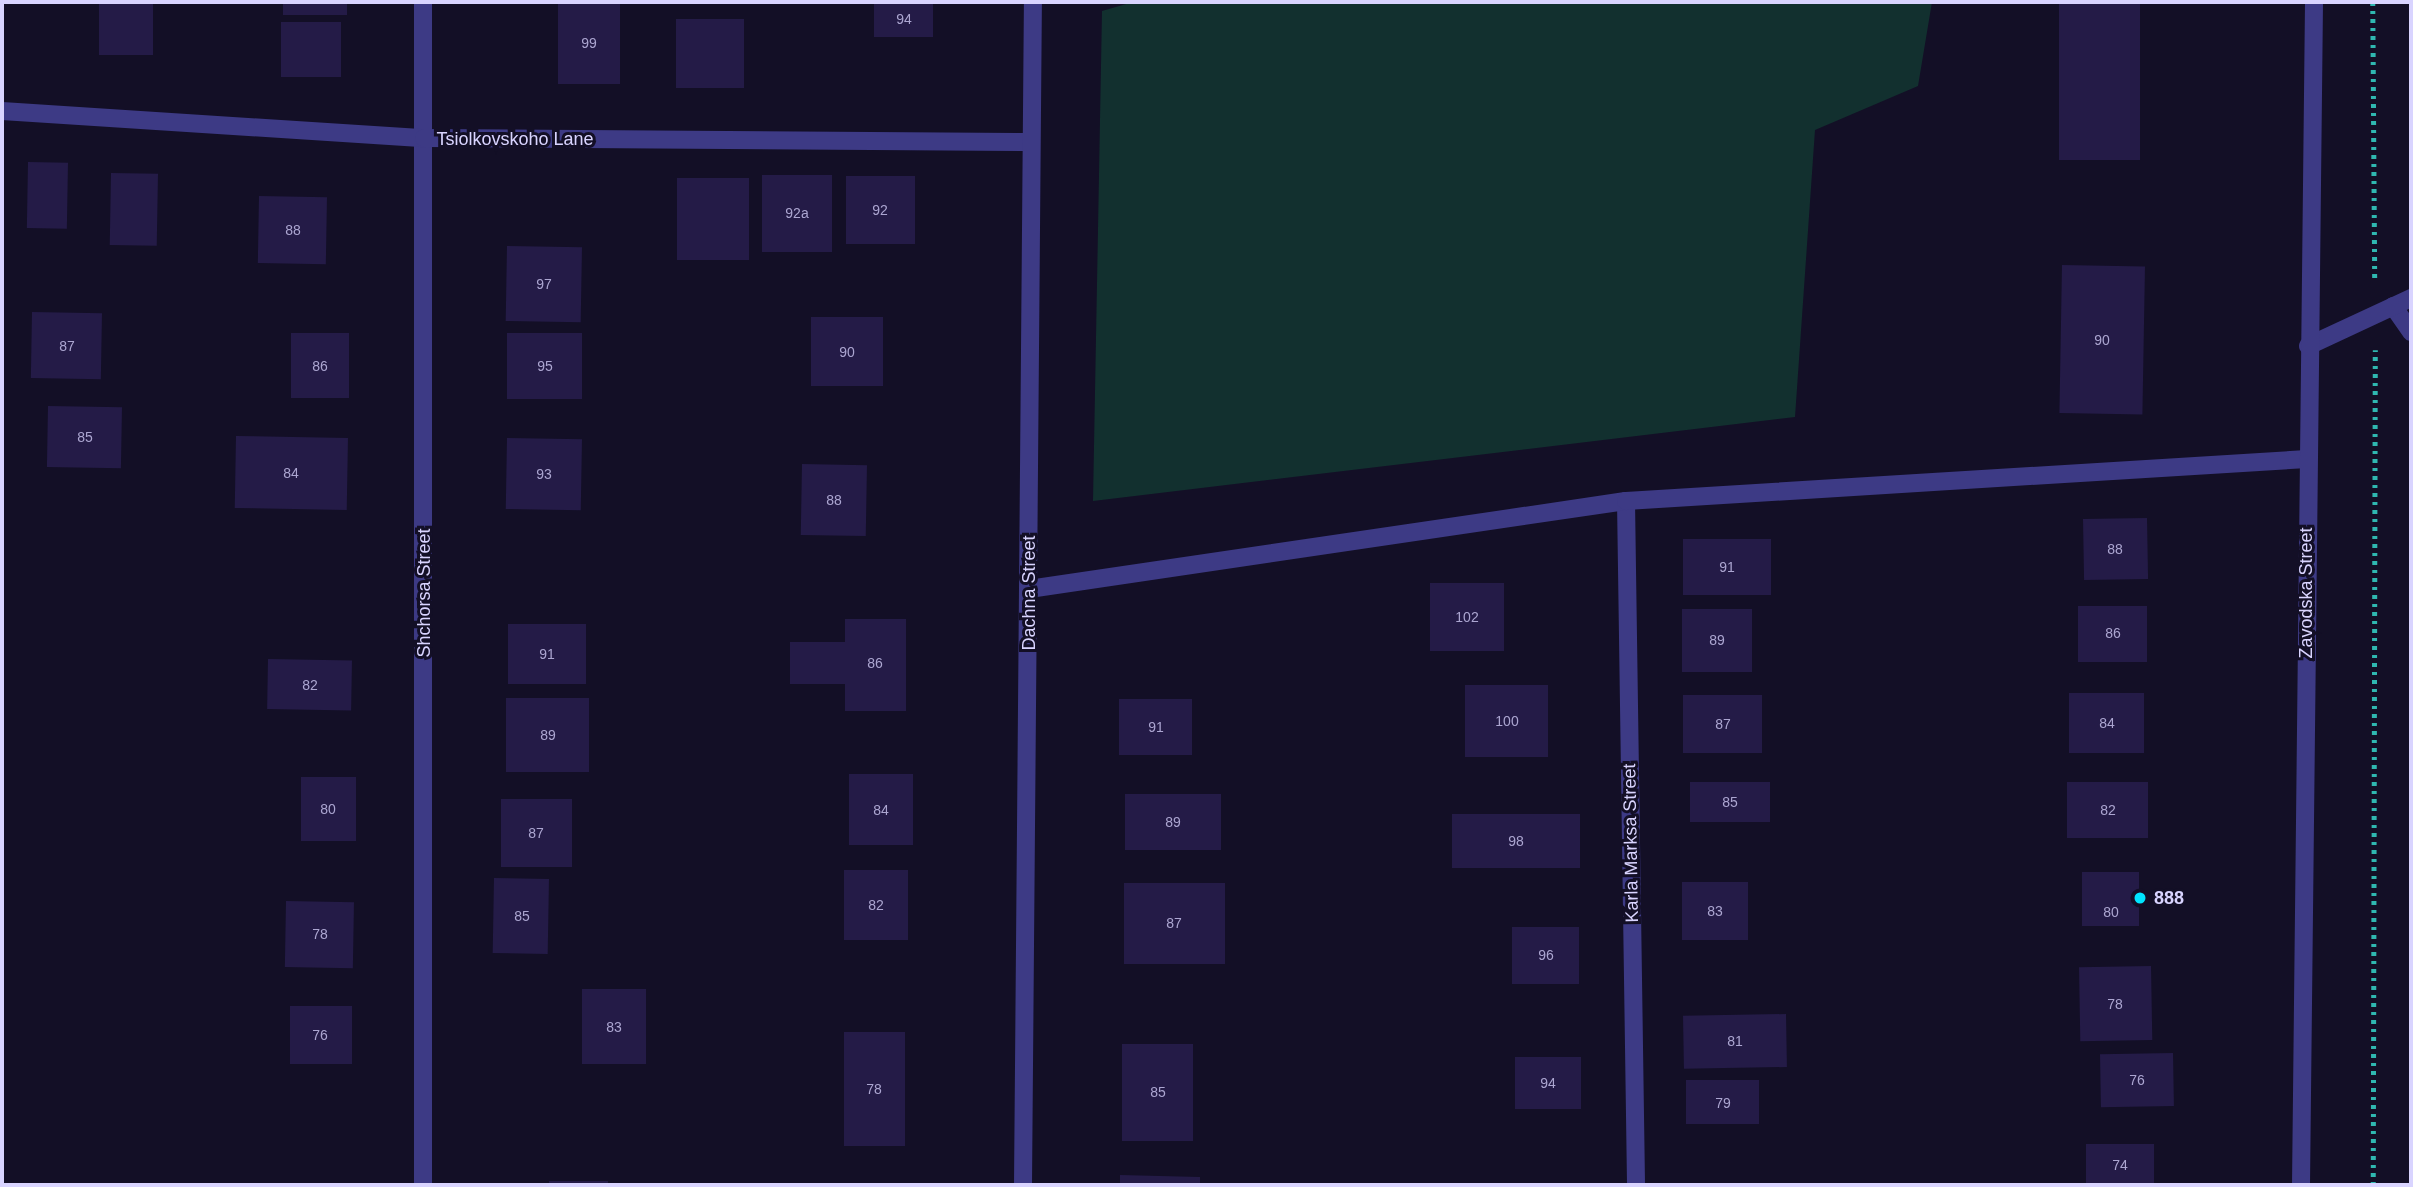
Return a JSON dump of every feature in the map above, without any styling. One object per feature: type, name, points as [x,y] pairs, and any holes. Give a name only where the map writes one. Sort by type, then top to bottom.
[{"type":"street","name":"Shchorsa Street","points":[[423,2],[424,1185]]},
{"type":"street","name":"Dachna Street","points":[[1023,1185],[1032,2]]},
{"type":"street","name":"Zavodska Street","points":[[2301,1185],[2308,346],[2314,2]]},
{"type":"street","name":"Tsiolkovskoho Lane","points":[[2,111],[424,138],[1029,142]]},
{"type":"street","points":[[2308,346],[2411,298]]},
{"type":"street","points":[[2393,306],[2411,332]]},
{"type":"street","points":[[1029,589],[1626,501],[2307,459]]},
{"type":"street","name":"Karla Marksa Street","points":[[1626,501],[1636,1185]]},
{"type":"path","points":[[2373,2],[2373,1185]]},
{"type":"green space","points":[[1133,2],[1932,2],[1918,86],[1815,130],[1795,417],[1093,501],[1102,11]]},
{"type":"building","points":[[99,2],[153,2],[153,55],[99,55]]},
{"type":"building","points":[[283,2],[347,2],[347,15],[283,15]]},
{"type":"building","points":[[558,2],[620,2],[620,84],[558,84]]},
{"type":"building","points":[[874,2],[933,2],[933,37],[874,37]]},
{"type":"building","points":[[2059,2],[2140,2],[2140,160],[2059,160]]},
{"type":"building","points":[[676,19],[744,19],[744,88],[676,88]]},
{"type":"building","points":[[281,22],[341,22],[341,77],[281,77]]},
{"type":"building","points":[[28,162],[68,163],[67,229],[27,228]]},
{"type":"building","points":[[111,173],[158,174],[157,246],[110,245]]},
{"type":"building","points":[[762,175],[832,175],[832,252],[762,252]]},
{"type":"building","points":[[846,176],[915,176],[915,244],[846,244]]},
{"type":"building","points":[[677,178],[749,178],[749,260],[677,260]]},
{"type":"building","points":[[259,196],[327,197],[326,264],[258,263]]},
{"type":"building","points":[[507,246],[582,247],[581,322],[506,321]]},
{"type":"building","points":[[2062,265],[2145,266],[2142,414],[2059,413]]},
{"type":"building","points":[[32,312],[102,313],[101,379],[31,378]]},
{"type":"building","points":[[811,317],[883,317],[883,386],[811,386]]},
{"type":"building","points":[[291,333],[349,333],[349,398],[291,398]]},
{"type":"building","points":[[507,333],[582,333],[582,399],[507,399]]},
{"type":"building","points":[[48,406],[122,407],[121,468],[47,467]]},
{"type":"building","points":[[236,436],[348,438],[347,510],[235,508]]},
{"type":"building","points":[[507,438],[582,439],[581,510],[506,509]]},
{"type":"building","points":[[802,464],[867,465],[866,536],[801,535]]},
{"type":"building","points":[[2147,518],[2148,579],[2084,580],[2083,519]]},
{"type":"building","points":[[1683,539],[1771,539],[1771,595],[1683,595]]},
{"type":"building","points":[[1430,583],[1504,583],[1504,651],[1430,651]]},
{"type":"building","points":[[2078,606],[2147,606],[2147,662],[2078,662]]},
{"type":"building","points":[[1682,609],[1752,609],[1752,672],[1682,672]]},
{"type":"building","points":[[845,619],[906,619],[906,711],[845,711],[845,684],[790,684],[790,642],[845,642]]},
{"type":"building","points":[[508,624],[586,624],[586,684],[508,684]]},
{"type":"building","points":[[268,659],[352,660],[351,710],[267,709]]},
{"type":"building","points":[[1465,685],[1548,685],[1548,757],[1465,757]]},
{"type":"building","points":[[2069,693],[2144,693],[2144,753],[2069,753]]},
{"type":"building","points":[[1683,695],[1762,695],[1762,753],[1683,753]]},
{"type":"building","points":[[506,698],[589,698],[589,772],[506,772]]},
{"type":"building","points":[[1119,699],[1192,699],[1192,755],[1119,755]]},
{"type":"building","points":[[849,774],[913,774],[913,845],[849,845]]},
{"type":"building","points":[[301,777],[356,777],[356,841],[301,841]]},
{"type":"building","points":[[1690,782],[1770,782],[1770,822],[1690,822]]},
{"type":"building","points":[[2067,782],[2148,782],[2148,838],[2067,838]]},
{"type":"building","points":[[1125,794],[1221,794],[1221,850],[1125,850]]},
{"type":"building","points":[[501,799],[572,799],[572,867],[501,867]]},
{"type":"building","points":[[1452,814],[1580,814],[1580,868],[1452,868]]},
{"type":"building","points":[[844,870],[908,870],[908,940],[844,940]]},
{"type":"building","points":[[2082,872],[2139,872],[2139,926],[2082,926]]},
{"type":"building","points":[[494,878],[549,879],[548,954],[493,953]]},
{"type":"building","points":[[1682,882],[1748,882],[1748,940],[1682,940]]},
{"type":"building","points":[[1124,883],[1225,883],[1225,964],[1124,964]]},
{"type":"building","points":[[286,901],[354,902],[353,968],[285,967]]},
{"type":"building","points":[[1512,927],[1579,927],[1579,984],[1512,984]]},
{"type":"building","points":[[2151,966],[2152,1040],[2080,1041],[2079,967]]},
{"type":"building","points":[[582,989],[646,989],[646,1064],[582,1064]]},
{"type":"building","points":[[290,1006],[352,1006],[352,1064],[290,1064]]},
{"type":"building","points":[[1786,1014],[1787,1067],[1684,1069],[1683,1016]]},
{"type":"building","points":[[844,1032],[905,1032],[905,1146],[844,1146]]},
{"type":"building","points":[[1122,1044],[1193,1044],[1193,1141],[1122,1141]]},
{"type":"building","points":[[2173,1053],[2174,1106],[2101,1107],[2100,1054]]},
{"type":"building","points":[[1515,1057],[1581,1057],[1581,1109],[1515,1109]]},
{"type":"building","points":[[1686,1080],[1759,1080],[1759,1124],[1686,1124]]},
{"type":"building","points":[[2086,1144],[2154,1144],[2154,1185],[2086,1185]]},
{"type":"building","points":[[1120,1175],[1200,1177],[1200,1185],[1120,1185]]},
{"type":"building","points":[[549,1181],[608,1181],[608,1185],[549,1185]]},
{"type":"place","name":"888","points":[[2140,898]]}]
